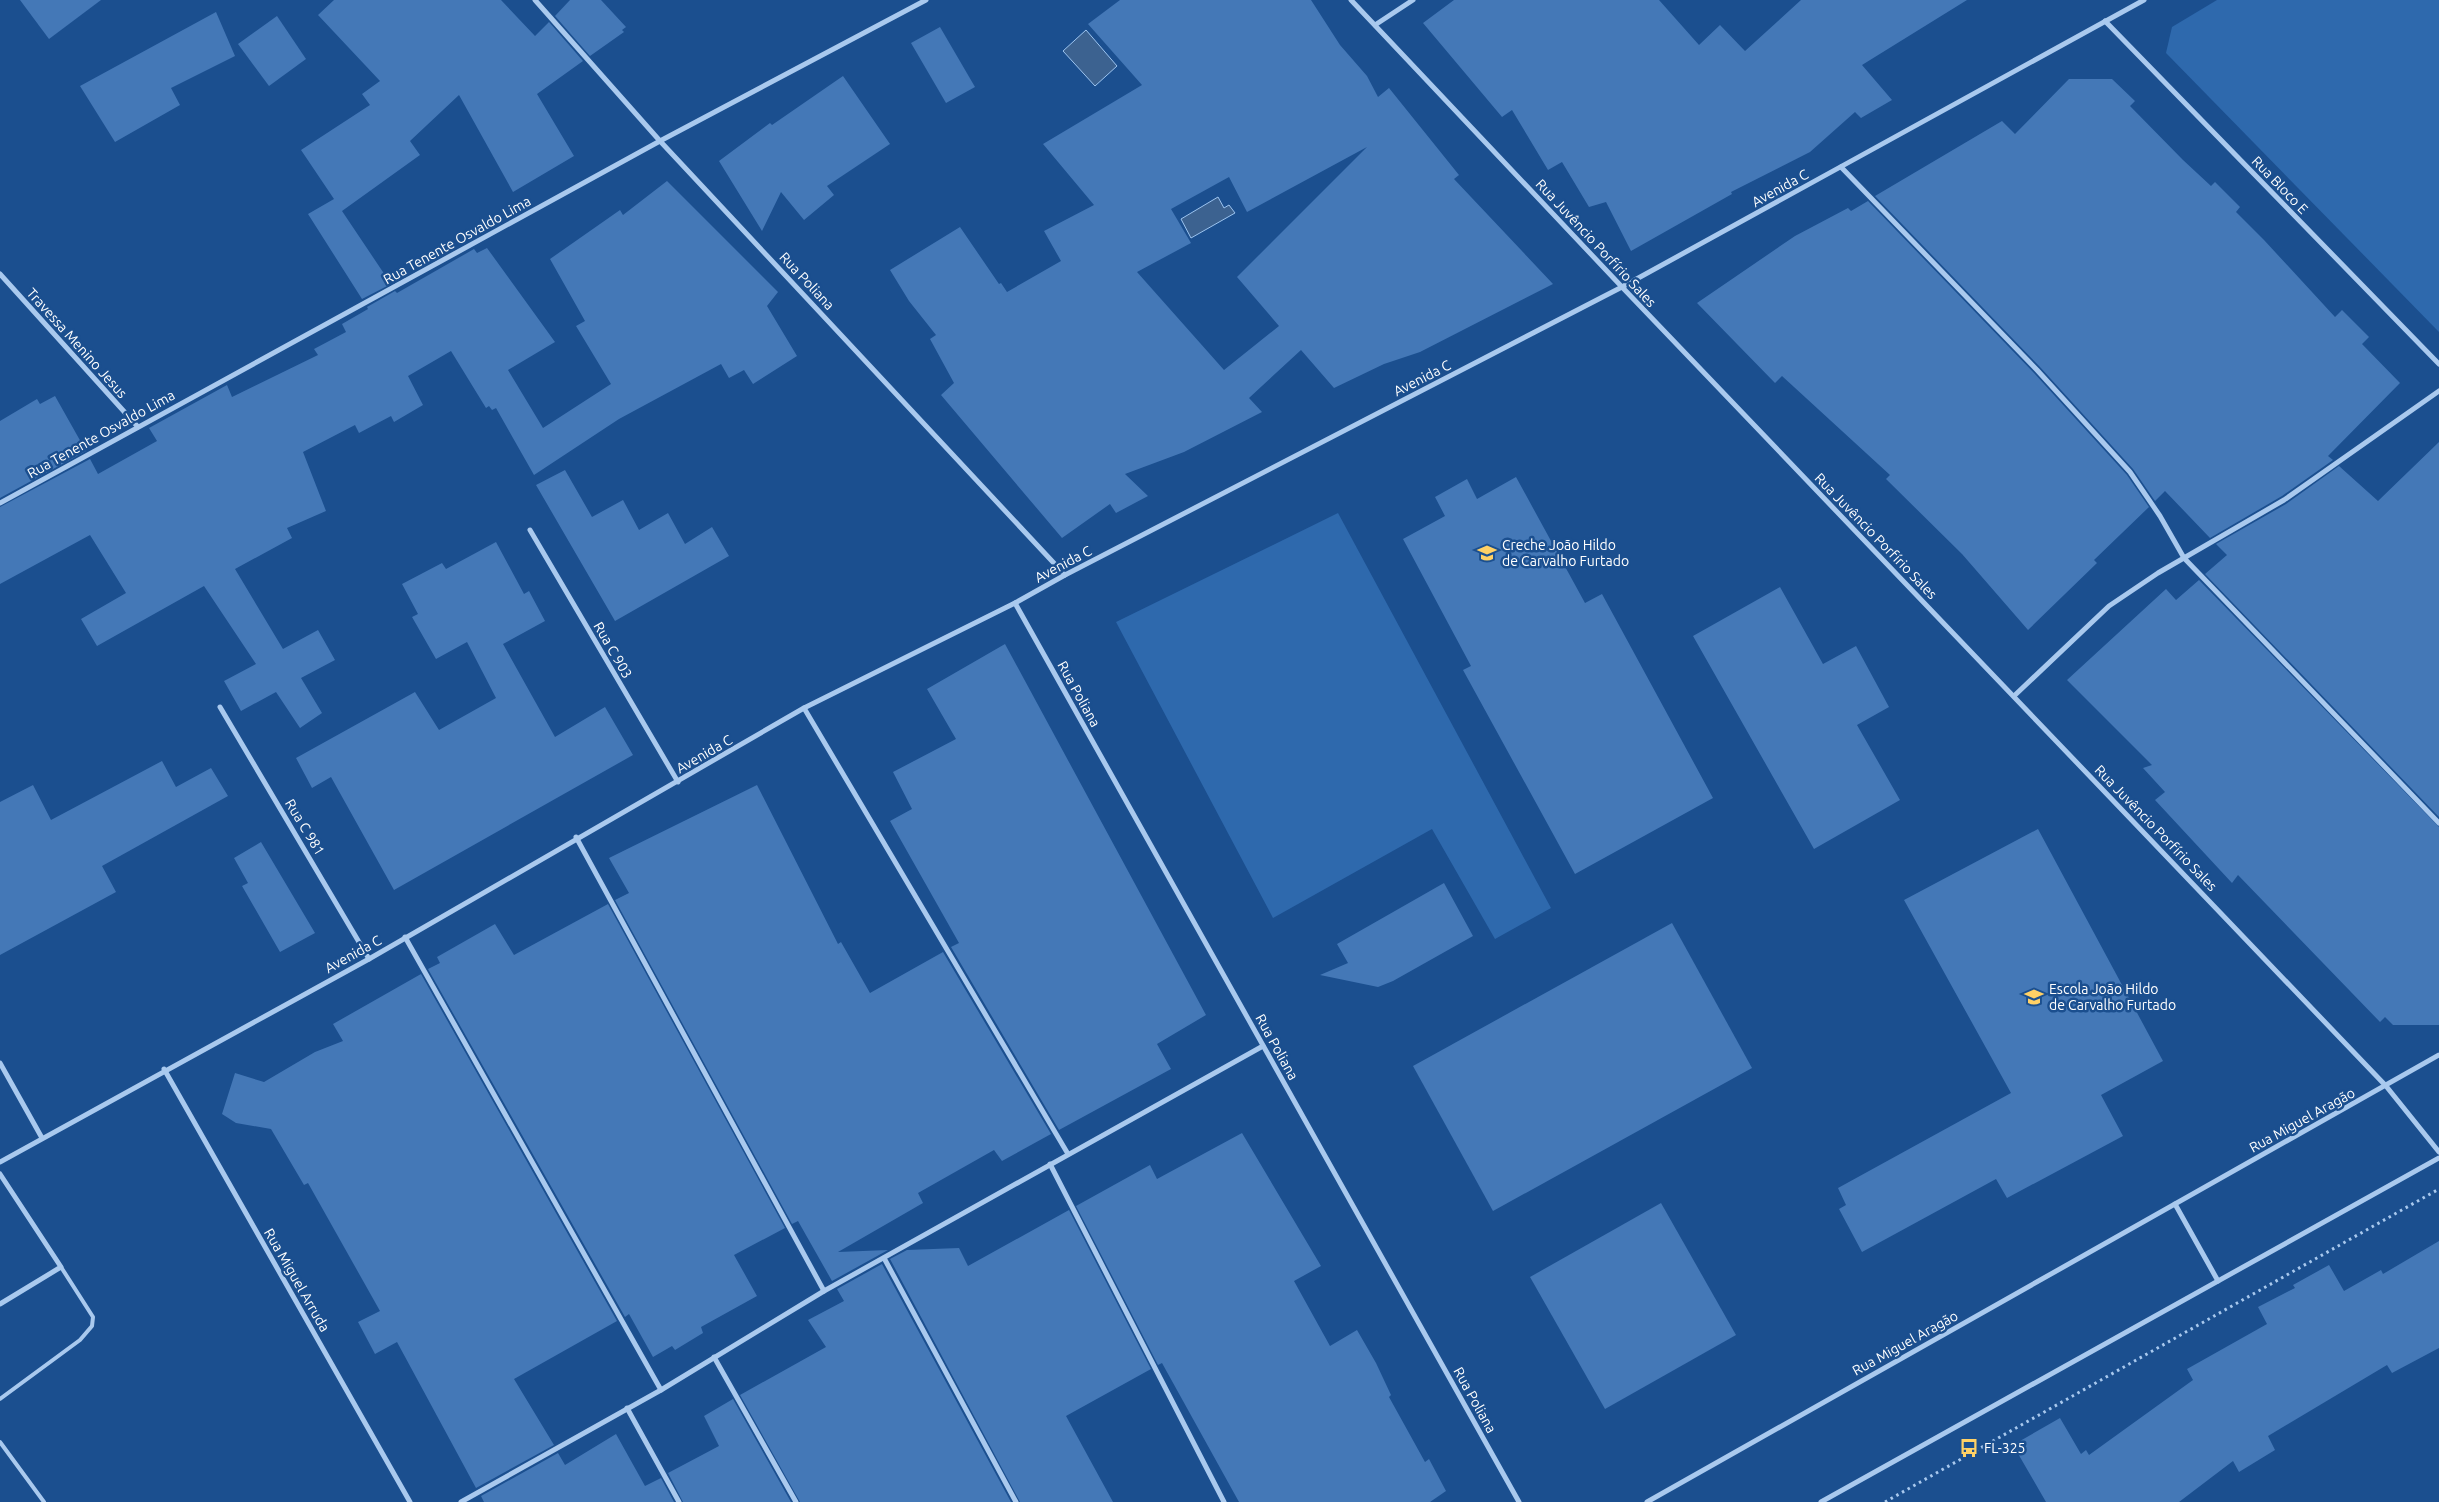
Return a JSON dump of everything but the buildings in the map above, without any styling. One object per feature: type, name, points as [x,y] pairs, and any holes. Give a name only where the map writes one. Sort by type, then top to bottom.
[{"type":"street","name":"Rua Poliana","points":[[535,0],[660,142],[1065,575]]},
{"type":"street","name":"Rua Tenente Osvaldo Lima","points":[[0,503],[660,142],[926,0]]},
{"type":"street","name":"Rua Juvêncio Porfírio Sales","points":[[1351,0],[1622,287],[2386,1086],[2439,1152]]},
{"type":"street","points":[[1375,25],[1413,0]]},
{"type":"street","name":"Avenida C","points":[[0,1162],[164,1069],[369,958],[804,708],[1015,603],[1065,575],[1622,287],[2144,0]]},
{"type":"street","name":"Rua Bloco E","points":[[2104,21],[2439,364]]},
{"type":"street","points":[[1841,167],[2037,370],[2130,472],[2160,516],[2184,558],[2439,823]]},
{"type":"street","name":"Travessa Menino Jesus","points":[[0,274],[138,427]]},
{"type":"street","points":[[2014,696],[2109,606],[2184,558],[2284,500],[2439,391]]},
{"type":"street","name":"Rua C 903","points":[[530,530],[678,782]]},
{"type":"street","name":"Rua Poliana","points":[[1015,603],[1519,1502]]},
{"type":"street","name":"Rua C 981","points":[[220,707],[369,958]]},
{"type":"street","points":[[804,708],[1068,1154]]},
{"type":"street","points":[[576,838],[824,1291]]},
{"type":"street","points":[[405,937],[661,1390]]},
{"type":"street","points":[[461,1502],[661,1390],[824,1291],[1263,1046]]},
{"type":"street","name":"Rua Miguel Aragão","points":[[1647,1502],[2439,1055]]},
{"type":"street","points":[[0,1063],[42,1138]]},
{"type":"street","name":"Rua Miguel Arruda","points":[[164,1069],[410,1502]]},
{"type":"street","points":[[1821,1502],[2439,1158]]},
{"type":"street","points":[[1050,1164],[1224,1502]]},
{"type":"street","points":[[0,1174],[61,1267],[0,1304]]},
{"type":"street","points":[[2175,1204],[2218,1281]]},
{"type":"street","points":[[884,1258],[1016,1502]]},
{"type":"street","points":[[714,1358],[796,1502]]},
{"type":"street","points":[[628,1408],[679,1502]]},
{"type":"lane","points":[[0,1399],[80,1340],[92,1326],[94,1317],[61,1267]]},
{"type":"lane","points":[[0,1442],[44,1502]]},
{"type":"path","points":[[1885,1502],[2439,1189]]},
{"type":"shaded area","points":[[2217,0],[2439,0],[2439,332],[2166,53],[2172,27]]},
{"type":"shaded area","points":[[1086,30],[1117,66],[1095,86],[1063,51]]},
{"type":"shaded area","points":[[1218,197],[1224,208],[1229,205],[1235,213],[1191,238],[1181,219]]},
{"type":"shaded area","points":[[1338,513],[1551,908],[1495,939],[1432,829],[1273,918],[1116,622]]},
{"type":"place","name":"Creche João Hildo de Carvalho Furtado","points":[[1487,553]]},
{"type":"place","name":"Escola João Hildo de Carvalho Furtado","points":[[2034,997]]},
{"type":"place","name":"FL-325","points":[[1969,1448]]}]
